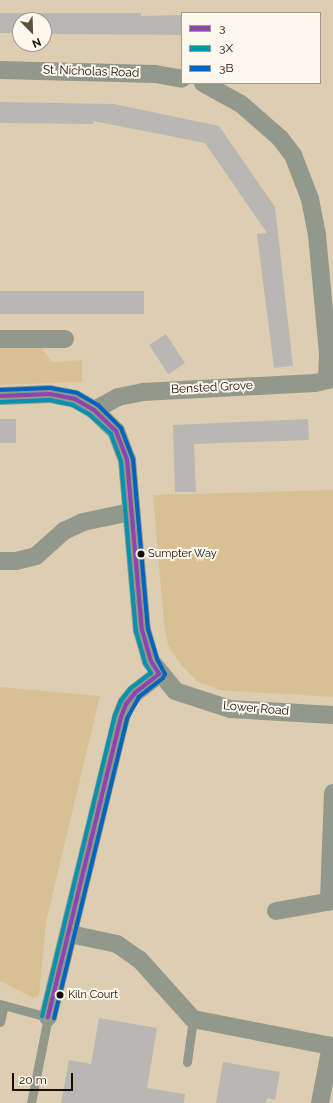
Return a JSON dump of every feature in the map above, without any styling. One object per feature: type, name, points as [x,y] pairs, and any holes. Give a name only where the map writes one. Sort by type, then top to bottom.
[{"type":"street","name":"St. Nicholas Road","points":[[0,70],[155,74],[181,79]]},
{"type":"street","points":[[205,84],[241,104],[280,138],[293,155],[310,199],[317,235],[330,379]]},
{"type":"street","points":[[0,340],[65,339]]},
{"type":"street","name":"Bensted Grove","points":[[94,410],[118,397],[143,392],[315,383],[330,379]]},
{"type":"street","name":"Lower Road","points":[[0,396],[50,394],[75,399],[94,410],[116,431],[127,460],[142,630],[151,661],[175,691],[230,709],[333,715]]},
{"type":"street","points":[[0,561],[16,562],[36,556],[64,531],[83,522],[131,512]]},
{"type":"street","points":[[48,1017],[70,934],[126,704],[135,692],[160,674]]},
{"type":"street","points":[[276,911],[331,901],[333,793]]},
{"type":"street","points":[[70,934],[117,944],[140,960],[193,1019],[331,1046],[320,1103]]},
{"type":"lane","points":[[0,1022],[2,1004],[48,1017],[31,1103]]},
{"type":"lane","points":[[187,1062],[193,1019]]},
{"type":"shaded area","points":[[41,347],[52,362],[82,360],[82,382],[0,385],[0,348]]},
{"type":"shaded area","points":[[333,490],[333,697],[219,690],[197,681],[180,664],[168,645],[164,623],[153,495]]},
{"type":"shaded area","points":[[0,687],[100,696],[46,922],[39,996],[33,998],[0,981]]},
{"type":"building","points":[[0,13],[12,13],[12,33],[0,33]]},
{"type":"building","points":[[52,13],[141,13],[141,16],[181,15],[181,35],[52,34]]},
{"type":"building","points":[[0,102],[114,104],[219,126],[275,207],[293,366],[274,368],[257,234],[267,233],[205,143],[93,121],[93,124],[0,123]]},
{"type":"building","points":[[0,291],[144,291],[144,314],[0,314]]},
{"type":"building","points":[[166,334],[185,363],[168,374],[149,345]]},
{"type":"building","points":[[0,419],[16,419],[16,443],[0,443]]},
{"type":"building","points":[[308,419],[309,440],[194,444],[196,492],[175,492],[173,425]]},
{"type":"building","points":[[99,1018],[157,1028],[147,1088],[185,1094],[184,1103],[61,1103],[69,1060],[91,1064]]},
{"type":"building","points":[[223,1062],[280,1072],[275,1100],[267,1098],[266,1103],[216,1103]]},
{"type":"transit line","name":"3B","points":[[0,390],[50,388],[77,393],[98,405],[121,428],[133,459],[148,629],[157,659],[165,674],[163,678],[139,697],[127,719],[54,1018]]},
{"type":"transit line","name":"3","points":[[0,396],[50,394],[75,399],[94,410],[116,431],[127,460],[142,630],[151,661],[159,674],[135,693],[126,704],[121,717],[48,1017]]},
{"type":"transit line","name":"3X","points":[[0,402],[50,400],[73,405],[90,415],[111,434],[121,461],[136,631],[145,663],[151,673],[130,689],[121,701],[115,715],[42,1016]]},
{"type":"place","name":"Sumpter Way","points":[[141,554]]},
{"type":"place","name":"Kiln Court","points":[[60,995]]}]
